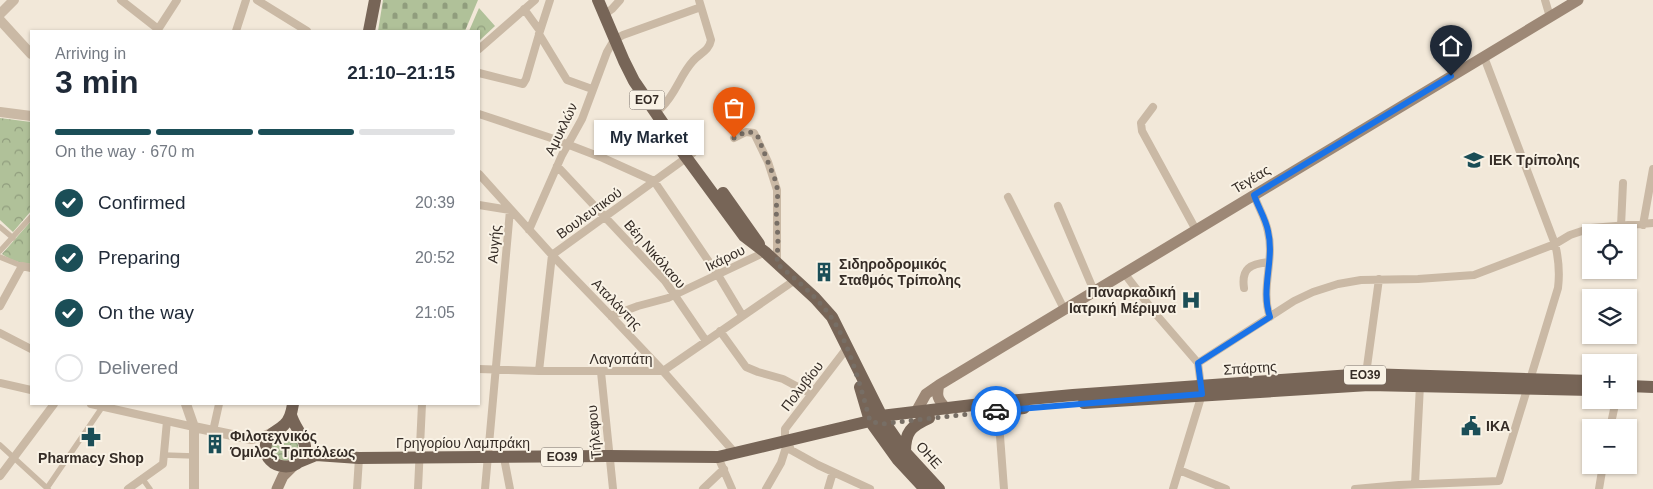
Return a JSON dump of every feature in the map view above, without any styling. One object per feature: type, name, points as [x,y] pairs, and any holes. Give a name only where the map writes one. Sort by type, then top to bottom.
[{"type":"main road","points":[[369,30],[375,0]]},
{"type":"main road","name":"ΕΟ7","points":[[598,0],[611,6],[624,61],[634,81],[765,252],[832,317],[879,420]]},
{"type":"main road","name":"Τεγέας","points":[[916,412],[926,394],[939,385],[1578,0]]},
{"type":"main road","name":"ΕΟ7","points":[[619,37],[689,155]]},
{"type":"main road","name":"Σπάρτης","points":[[1202,390],[1366,374],[1582,389]]},
{"type":"main road","name":"Σπάρτης","points":[[879,420],[929,418],[998,406],[1168,388],[1202,390],[1582,381]]},
{"type":"main road","points":[[939,385],[937,396],[946,408]]},
{"type":"main road","points":[[1637,386],[1653,386]]},
{"type":"main road","name":"Σπάρτης","points":[[879,420],[946,408],[998,406]]},
{"type":"main road","points":[[277,489],[275,472],[266,451],[268,437],[284,425],[292,409]]},
{"type":"main road","points":[[292,409],[298,432],[310,450],[321,455]]},
{"type":"main road","points":[[905,452],[906,438],[911,429],[929,418]]},
{"type":"main road","name":"Γρηγορίου Λαμπράκη","points":[[296,464],[309,457],[321,455],[359,458],[718,457],[879,420]]},
{"type":"main road","name":"ΟΗΕ","points":[[879,420],[939,489]]},
{"type":"main road","name":"ΟΗΕ","points":[[879,420],[898,460],[925,489]]},
{"type":"main road","points":[[276,430],[292,429],[298,432]]},
{"type":"main road","points":[[277,489],[283,476],[303,457],[305,443]]},
{"type":"main road","points":[[272,462],[282,467],[296,464]]},
{"type":"street","points":[[0,14],[14,0]]},
{"type":"street","points":[[121,0],[158,30],[177,0]]},
{"type":"street","points":[[236,30],[246,0]]},
{"type":"street","points":[[257,0],[305,30]]},
{"type":"street","points":[[480,48],[535,0]]},
{"type":"street","points":[[480,73],[522,84],[526,79],[550,0]]},
{"type":"street","points":[[1545,0],[1550,17]]},
{"type":"street","points":[[619,37],[700,4],[711,40],[710,45],[692,62],[669,100],[661,108]]},
{"type":"street","points":[[524,9],[567,80],[592,89]]},
{"type":"street","points":[[0,20],[30,53]]},
{"type":"street","name":"Αμυκλών","points":[[529,230],[557,166],[582,119],[606,52],[619,37]]},
{"type":"street","points":[[1356,489],[1415,484],[1499,481],[1558,288],[1560,266],[1555,244],[1484,57]]},
{"type":"street","points":[[1153,107],[1141,123],[1142,132],[1196,230]]},
{"type":"street","points":[[0,112],[30,116]]},
{"type":"street","points":[[480,114],[568,144],[654,181],[718,275],[742,315]]},
{"type":"street","points":[[734,138],[746,132],[754,133],[758,137],[776,182],[778,193],[776,209],[777,264]]},
{"type":"street","name":"Βουλευτικού","points":[[540,371],[552,255],[689,155]]},
{"type":"street","name":"Βέη Νικόλαου","points":[[557,166],[665,281],[706,341]]},
{"type":"street","points":[[1643,225],[1653,169]]},
{"type":"street","name":"Αταλάντης","points":[[480,175],[552,255],[663,371],[735,453]]},
{"type":"street","points":[[1621,224],[1623,183]]},
{"type":"street","points":[[1254,195],[1268,232],[1266,306],[1270,317]]},
{"type":"street","points":[[1008,197],[1064,309]]},
{"type":"street","points":[[480,205],[510,210]]},
{"type":"street","points":[[1058,206],[1094,291]]},
{"type":"street","name":"Αυγής","points":[[485,489],[510,210]]},
{"type":"street","points":[[0,251],[30,218]]},
{"type":"street","points":[[1637,225],[1653,223]]},
{"type":"street","points":[[0,226],[13,238]]},
{"type":"street","points":[[1198,363],[1313,292],[1338,284],[1361,280],[1418,279],[1474,275],[1555,244],[1570,235],[1582,231]]},
{"type":"street","name":"Ικάρου","points":[[611,316],[675,295],[765,252]]},
{"type":"street","points":[[0,258],[30,268]]},
{"type":"street","points":[[1244,288],[1243,278],[1247,270],[1254,264],[1268,262]]},
{"type":"street","points":[[0,306],[22,266]]},
{"type":"street","points":[[1124,273],[1154,312],[1198,363],[1202,390],[1173,489]]},
{"type":"street","points":[[1366,374],[1379,279]]},
{"type":"street","name":"Λαγοπάτη","points":[[480,369],[601,372],[663,371],[795,280]]},
{"type":"street","points":[[720,331],[746,366],[758,372],[783,379],[811,394]]},
{"type":"street","points":[[0,332],[30,348]]},
{"type":"street","name":"Πολυβίου","points":[[788,440],[785,435],[785,428],[847,348]]},
{"type":"street","name":"Τήλεφου","points":[[601,372],[608,456],[613,489]]},
{"type":"street","points":[[0,383],[30,390]]},
{"type":"street","points":[[1415,484],[1420,385]]},
{"type":"street","points":[[0,476],[53,405]]},
{"type":"street","points":[[0,445],[48,489],[104,405],[251,439],[276,430]]},
{"type":"street","points":[[186,405],[194,427],[194,489]]},
{"type":"street","points":[[213,431],[219,405]]},
{"type":"street","points":[[418,489],[422,405]]},
{"type":"street","points":[[998,406],[1004,489]]},
{"type":"street","points":[[128,489],[163,464],[167,421]]},
{"type":"street","points":[[788,440],[791,450],[870,489]]},
{"type":"street","points":[[766,489],[781,463],[788,440]]},
{"type":"street","points":[[164,455],[194,456]]},
{"type":"street","points":[[718,457],[732,489]]},
{"type":"street","points":[[357,489],[359,458]]},
{"type":"street","points":[[504,458],[510,489]]},
{"type":"street","points":[[703,489],[724,469]]},
{"type":"street","points":[[1179,470],[1226,489]]},
{"type":"street","points":[[828,489],[833,472]]},
{"type":"street","points":[[1599,489],[1602,474]]},
{"type":"street","points":[[142,478],[150,489]]},
{"type":"green space","points":[[383,0],[478,0],[465,30],[378,30]]},
{"type":"green space","points":[[479,8],[495,26],[480,40],[480,30],[469,30]]},
{"type":"green space","points":[[0,118],[30,122],[30,212],[13,232],[0,220]]},
{"type":"green space","points":[[30,222],[30,264],[16,261],[2,254]]},
{"type":"green space","points":[[284,430],[294,434],[298,443],[298,451],[294,457],[285,461],[274,457],[269,444]]},
{"type":"way so far","points":[[734,138],[750,131],[758,137],[776,182],[778,193],[776,209],[777,264],[832,317],[847,348],[870,421],[881,424],[996,411]]},
{"type":"place","name":"My Market","points":[[734,138]]},
{"type":"place","name":"ΙΕΚ Τρίπολης","points":[[1474,160]]},
{"type":"place","name":"Σιδηροδρομικός Σταθμός Τρίπολης","points":[[824,272]]},
{"type":"place","name":"Παναρκαδική Ιατρική Μέριμνα","points":[[1191,300]]},
{"type":"place","name":"ΙΚΑ","points":[[1471,426]]},
{"type":"place","name":"Pharmacy Shop","points":[[91,437]]},
{"type":"place","name":"Φιλοτεχνικός Όμιλος Τριπόλεως","points":[[215,444]]},
{"type":"route","points":[[996,411],[1202,394],[1198,363],[1270,317],[1266,306],[1268,232],[1254,195],[1451,76]]}]
